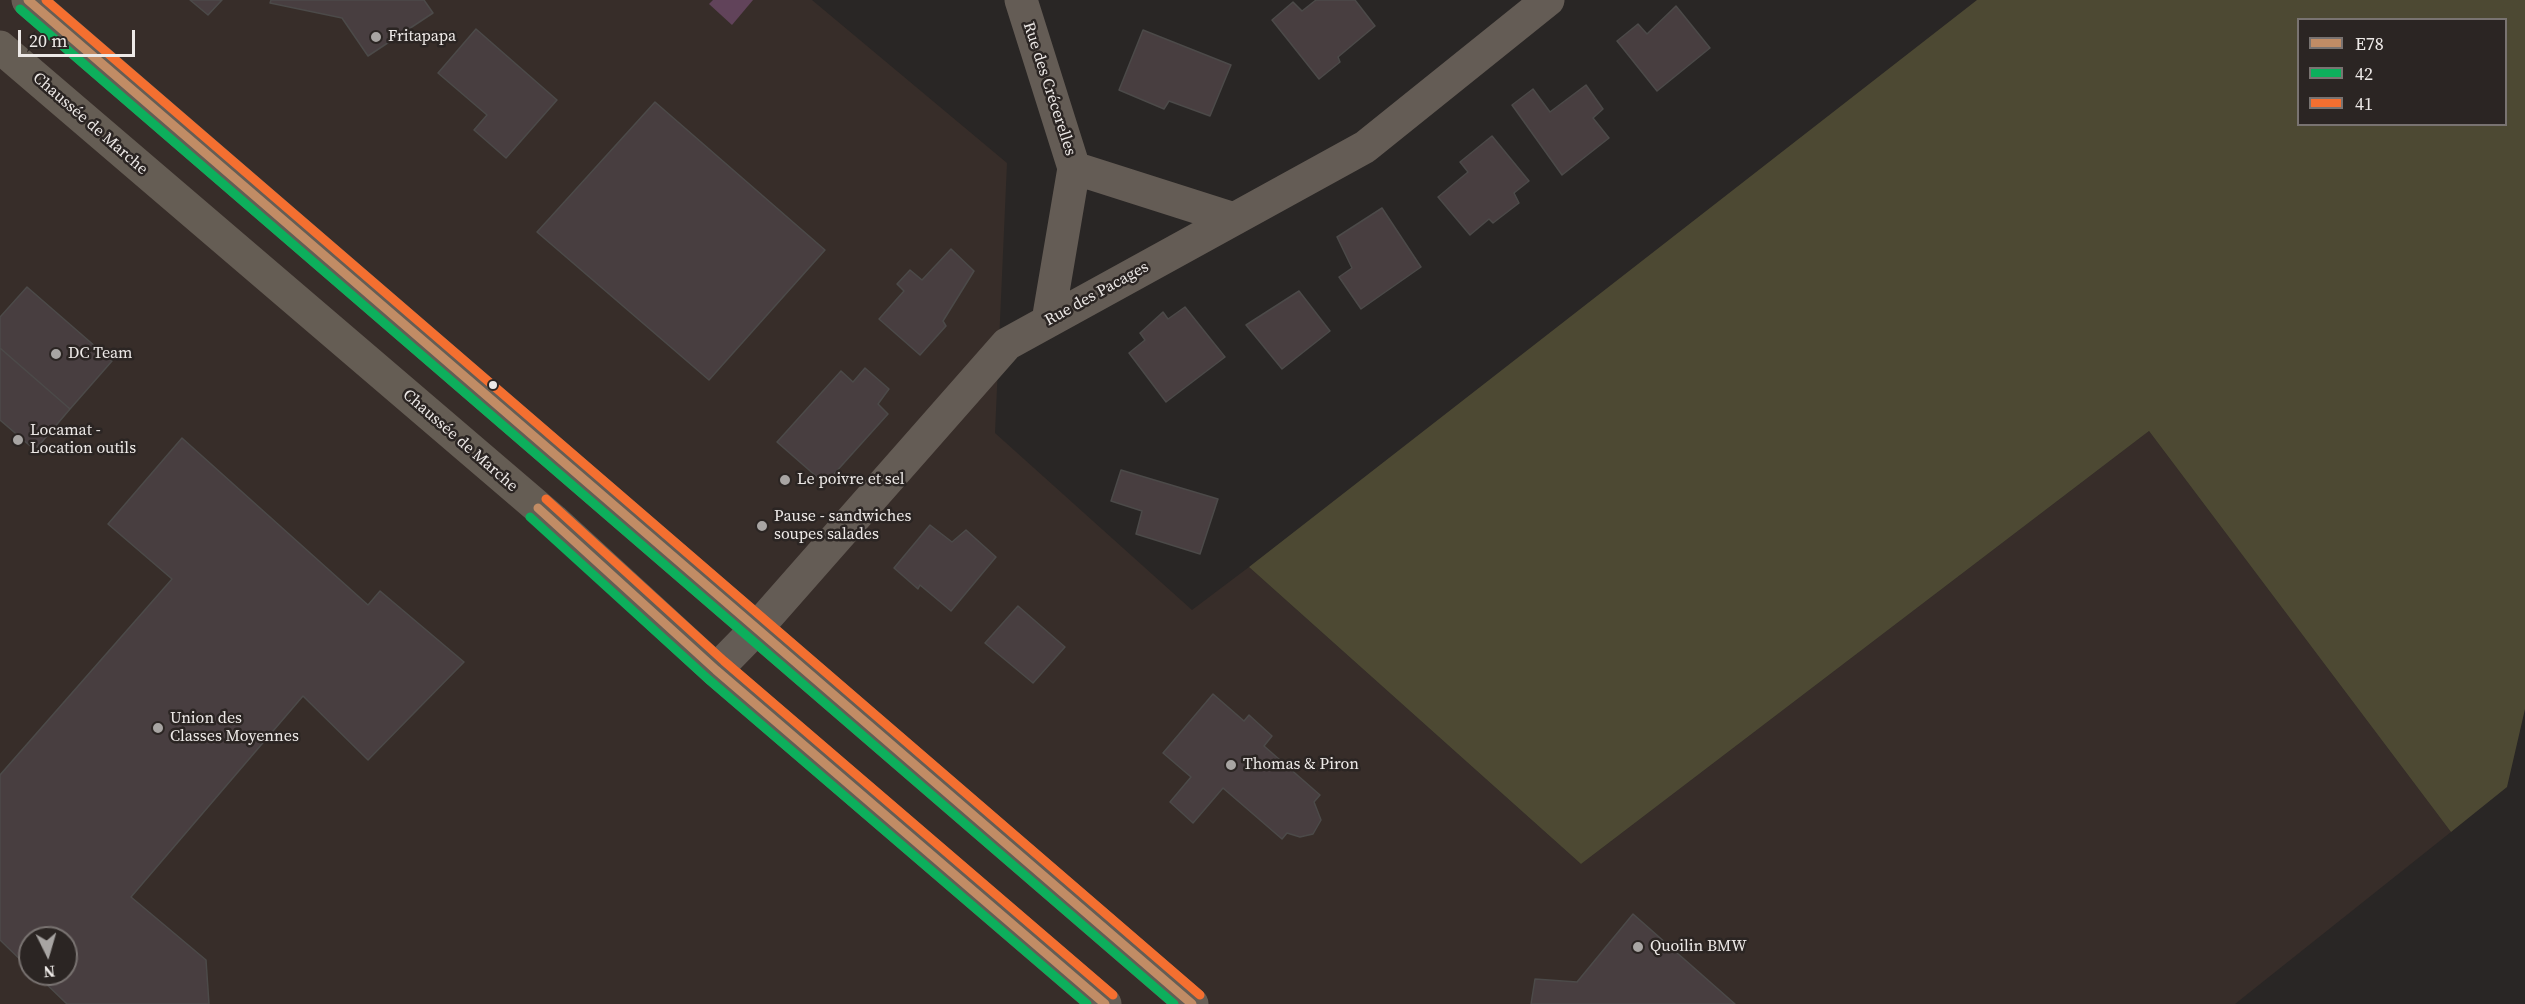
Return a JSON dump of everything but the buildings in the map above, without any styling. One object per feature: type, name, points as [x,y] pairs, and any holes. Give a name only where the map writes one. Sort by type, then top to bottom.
[{"type":"main road","points":[[27,0],[1192,1004]]},
{"type":"main road","name":"Chaussée de Marche","points":[[0,47],[553,520],[717,670],[1105,1004]]},
{"type":"street","name":"Rue des Crécerelles","points":[[1020,0],[1074,168],[1048,321]]},
{"type":"street","name":"Rue des Pacages","points":[[717,670],[757,628],[1007,344],[1365,147],[1548,0]]},
{"type":"street","points":[[1074,168],[1234,219]]},
{"type":"shaded area","points":[[0,0],[812,0],[1007,163],[995,433],[1192,610],[1249,567],[1581,864],[2149,431],[2451,832],[2235,1004],[0,1004]]},
{"type":"shaded area","points":[[713,0],[753,0],[732,25],[709,4]]},
{"type":"shaded area","points":[[1977,0],[2525,0],[2525,709],[2507,787],[2451,832],[2149,431],[1581,864],[1249,567]]},
{"type":"transit line","name":"E78","points":[[28,0],[1192,1004]]},
{"type":"transit line","name":"41","points":[[46,0],[1200,995]]},
{"type":"transit line","name":"42","points":[[20,9],[1174,1004]]},
{"type":"transit line","name":"41","points":[[546,499],[724,661],[1113,995]]},
{"type":"transit line","name":"E78","points":[[538,508],[716,670],[1105,1004]]},
{"type":"transit line","name":"42","points":[[530,517],[708,679],[1087,1004]]},
{"type":"place","name":"Fritapapa","points":[[376,37]]},
{"type":"place","name":"DC Team","points":[[56,354]]},
{"type":"place","name":"Locamat - Location outils","points":[[18,440]]},
{"type":"place","name":"Le poivre et sel","points":[[785,480]]},
{"type":"place","name":"Pause - sandwiches soupes salades","points":[[762,526]]},
{"type":"place","name":"Union des Classes Moyennes","points":[[158,728]]},
{"type":"place","name":"Thomas & Piron","points":[[1231,765]]},
{"type":"place","name":"Quoilin BMW","points":[[1638,947]]}]
